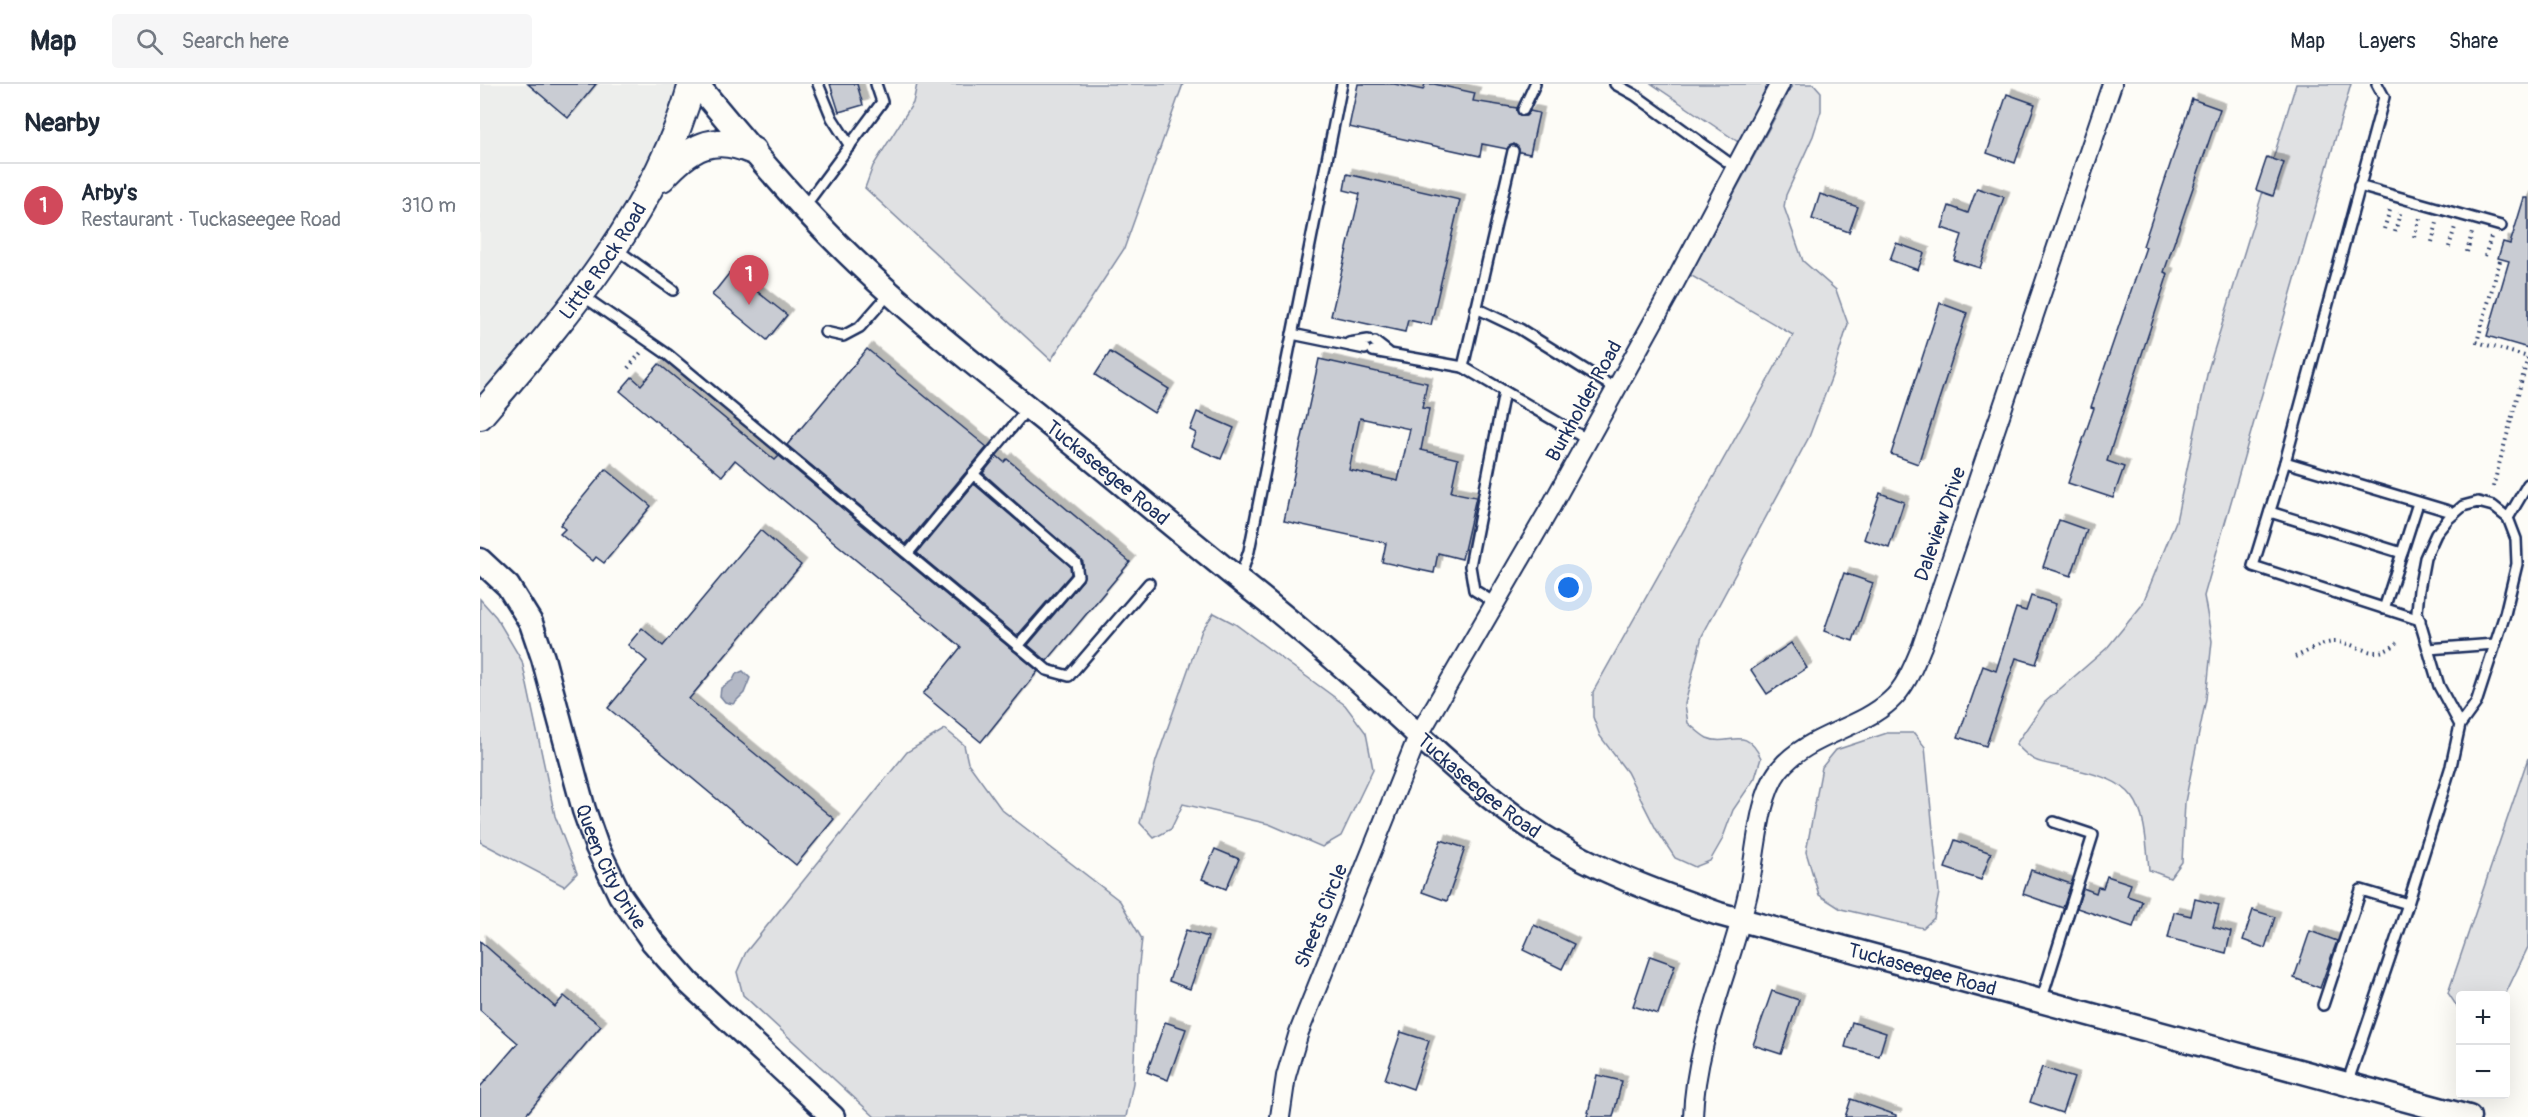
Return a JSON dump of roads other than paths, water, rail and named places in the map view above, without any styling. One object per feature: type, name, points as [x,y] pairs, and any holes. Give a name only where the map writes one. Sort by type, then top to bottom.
[{"type":"main road","name":"Little Rock Road","points":[[480,416],[581,295],[614,248],[648,194],[675,138],[694,84]]},
{"type":"main road","points":[[648,194],[673,166],[704,145],[722,141],[753,151]]},
{"type":"street","name":"Tuckaseegee Road","points":[[694,84],[836,242],[891,292],[1028,408],[1239,580],[1500,806],[1578,857],[1642,887],[1740,920],[2469,1117]]},
{"type":"street","name":"Burkholder Road","points":[[1418,736],[1588,440],[1780,84]]},
{"type":"street","name":"Daleview Drive","points":[[1740,920],[1747,897],[1765,801],[1780,769],[1797,752],[1889,703],[1909,676],[1922,646],[2112,84]]},
{"type":"street","name":"Queen City Drive","points":[[480,560],[508,586],[531,624],[543,658],[587,819],[597,847],[620,895],[652,941],[689,983],[833,1117]]},
{"type":"street","name":"Sheets Circle","points":[[1280,1117],[1286,1076],[1299,1032],[1418,736]]},
{"type":"street","points":[[1693,1117],[1694,1094],[1700,1064],[1740,920]]},
{"type":"lane","points":[[818,84],[832,118],[850,146]]},
{"type":"lane","points":[[804,207],[882,102],[876,84]]},
{"type":"lane","points":[[1239,580],[1249,551],[1342,84]]},
{"type":"lane","points":[[1522,110],[1535,84]]},
{"type":"lane","points":[[1615,84],[1635,95],[1736,168]]},
{"type":"lane","points":[[2377,84],[2384,97],[2285,462],[2253,566],[2420,620]]},
{"type":"lane","points":[[1463,367],[1513,151]]},
{"type":"lane","points":[[2360,186],[2498,226]]},
{"type":"lane","points":[[614,248],[673,290]]},
{"type":"lane","points":[[825,332],[843,336],[860,327],[891,292]]},
{"type":"lane","points":[[581,295],[649,342],[908,553],[1047,670],[1069,676],[1149,583]]},
{"type":"lane","points":[[1476,308],[1520,329],[1616,389]]},
{"type":"lane","points":[[1292,334],[1341,344],[1370,346],[1390,354],[1463,367],[1588,440]]},
{"type":"lane","points":[[1495,603],[1474,590],[1470,566],[1504,392]]},
{"type":"lane","points":[[908,553],[1028,408]]},
{"type":"lane","points":[[2285,462],[2455,513]]},
{"type":"lane","points":[[973,474],[1076,562],[1078,576],[1018,646]]},
{"type":"lane","points":[[2508,518],[2528,484]]},
{"type":"lane","points":[[2348,1084],[2408,904],[2451,766],[2460,725],[2476,703],[2517,564],[2516,539],[2508,518],[2493,506],[2478,502],[2463,507],[2455,513],[2436,534],[2425,558],[2418,590],[2417,612],[2439,686],[2460,725]]},
{"type":"lane","points":[[2384,609],[2418,503]]},
{"type":"lane","points":[[2270,512],[2402,553]]},
{"type":"lane","points":[[2428,649],[2495,644]]},
{"type":"lane","points":[[2041,1001],[2093,835],[2054,822]]},
{"type":"lane","points":[[2323,1005],[2361,890],[2408,904]]},
{"type":"place","name":"Arby's","points":[[749,305]]}]
